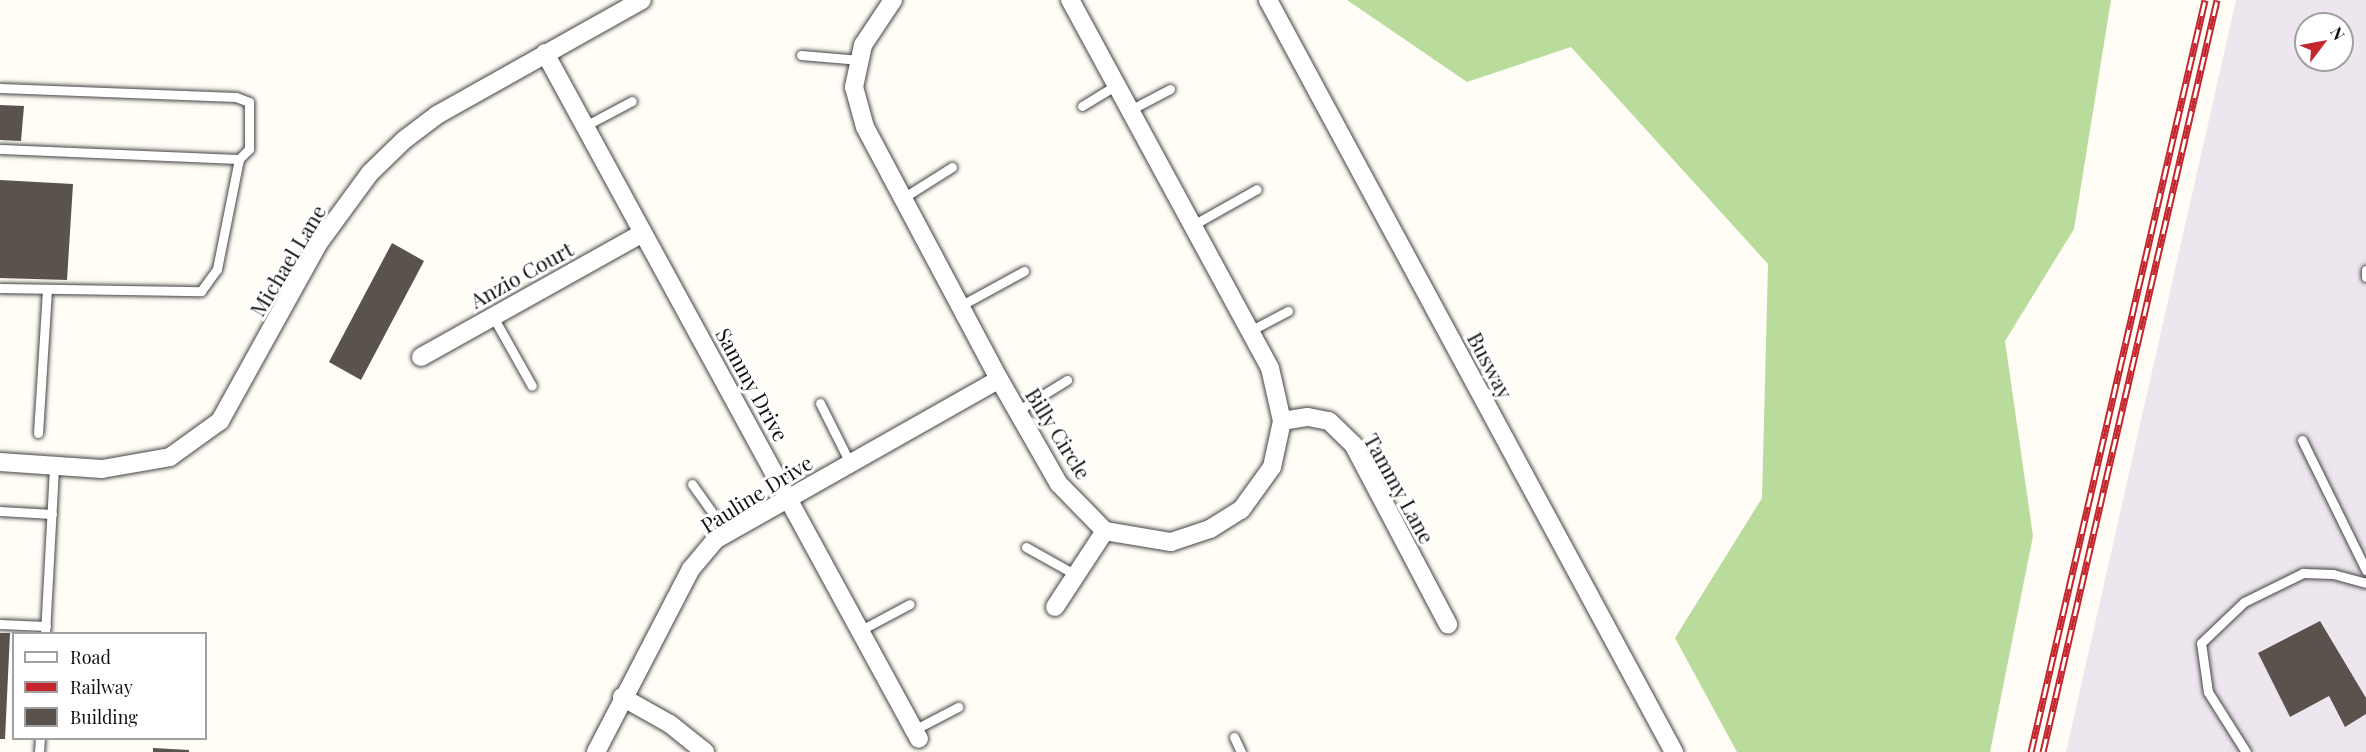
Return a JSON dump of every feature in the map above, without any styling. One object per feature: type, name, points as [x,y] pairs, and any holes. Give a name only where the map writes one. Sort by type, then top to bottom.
[{"type":"street","name":"Michael Lane","points":[[0,462],[102,469],[170,457],[220,421],[318,244],[370,173],[437,115],[642,0]]},
{"type":"street","name":"Billy Circle","points":[[893,0],[863,45],[854,87],[865,127],[999,379],[1059,484],[1105,531]]},
{"type":"street","points":[[1055,607],[1105,531],[1171,542],[1210,529],[1241,510],[1272,466],[1282,421],[1270,369],[1132,109],[1070,0]]},
{"type":"street","name":"Busway","points":[[1268,0],[1674,752]]},
{"type":"street","name":"Sammy Drive","points":[[545,53],[917,734]]},
{"type":"street","name":"Anzio Court","points":[[421,357],[492,315],[643,233]]},
{"type":"street","name":"Pauline Drive","points":[[596,752],[622,698],[691,569],[715,540],[999,379]]},
{"type":"street","name":"Tammy Lane","points":[[1282,421],[1308,417],[1329,422],[1353,444],[1448,624]]},
{"type":"street","points":[[622,698],[670,724],[705,752]]},
{"type":"lane","points":[[801,55],[860,60]]},
{"type":"lane","points":[[1082,106],[1118,84]]},
{"type":"lane","points":[[0,88],[236,97],[249,102],[249,149],[239,159],[217,269],[201,291],[0,288]]},
{"type":"lane","points":[[1132,109],[1170,89]]},
{"type":"lane","points":[[585,126],[632,101]]},
{"type":"lane","points":[[0,149],[239,159]]},
{"type":"lane","points":[[903,198],[952,167]]},
{"type":"lane","points":[[1193,225],[1257,189]]},
{"type":"lane","points":[[2366,270],[2366,277]]},
{"type":"lane","points":[[960,306],[1024,271]]},
{"type":"lane","points":[[38,433],[47,290]]},
{"type":"lane","points":[[1250,331],[1288,311]]},
{"type":"lane","points":[[492,315],[532,386]]},
{"type":"lane","points":[[1017,411],[1067,380]]},
{"type":"lane","points":[[820,403],[850,463]]},
{"type":"lane","points":[[2302,440],[2366,570]]},
{"type":"lane","points":[[0,624],[46,630],[54,466]]},
{"type":"lane","points":[[692,484],[727,533]]},
{"type":"lane","points":[[0,511],[52,514]]},
{"type":"lane","points":[[1026,546],[1076,575]]},
{"type":"lane","points":[[2246,752],[2208,692],[2201,643],[2244,603],[2303,573],[2333,574],[2366,583]]},
{"type":"lane","points":[[861,630],[910,604]]},
{"type":"lane","points":[[917,734],[958,707]]},
{"type":"lane","points":[[1234,737],[1241,752]]},
{"type":"shaded area","points":[[2236,0],[2366,0],[2366,752],[2066,752]]},
{"type":"green space","points":[[1347,0],[2111,0],[2074,229],[2005,341],[2033,536],[1990,752],[1737,752],[1675,638],[1762,498],[1768,264],[1571,47],[1467,82]]},
{"type":"building","points":[[0,105],[24,106],[21,141],[0,140]]},
{"type":"building","points":[[0,180],[73,184],[67,280],[0,278]]},
{"type":"building","points":[[392,243],[424,261],[361,380],[329,362]]},
{"type":"building","points":[[2320,621],[2366,698],[2366,714],[2345,727],[2329,696],[2290,717],[2258,653]]},
{"type":"building","points":[[0,633],[10,633],[5,739],[0,739]]},
{"type":"building","points":[[153,748],[189,750],[189,752],[153,752]]},
{"type":"railway","points":[[2031,752],[2205,0]]},
{"type":"railway","points":[[2043,752],[2217,0]]}]
